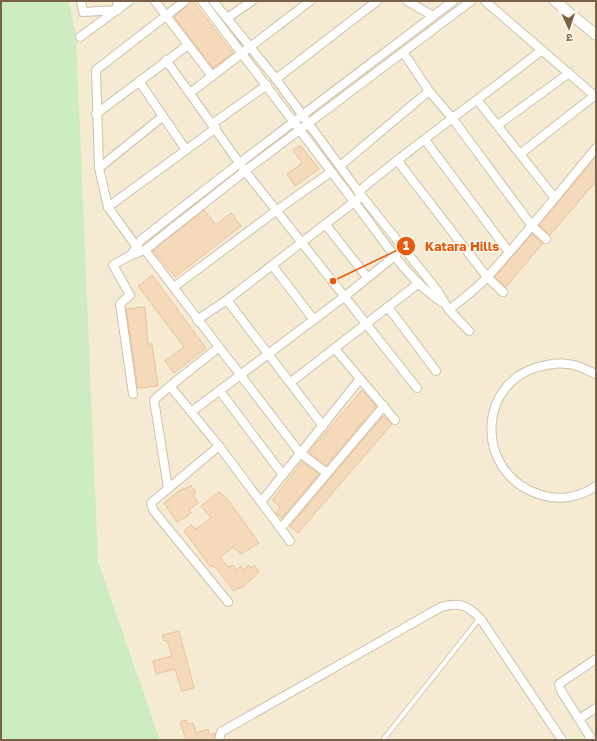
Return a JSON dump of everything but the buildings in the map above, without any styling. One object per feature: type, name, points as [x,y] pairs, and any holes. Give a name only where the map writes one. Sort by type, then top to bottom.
[{"type":"street","points":[[81,1],[83,12],[118,10]]},
{"type":"street","points":[[117,1],[118,10]]},
{"type":"street","points":[[80,37],[129,1]]},
{"type":"street","points":[[155,1],[212,76]]},
{"type":"street","points":[[136,246],[108,207],[99,168],[96,114],[96,70],[185,1]]},
{"type":"street","points":[[202,1],[267,85],[300,132],[396,255],[419,283],[442,302],[469,331]]},
{"type":"street","points":[[213,1],[276,79],[360,194],[437,290],[442,302]]},
{"type":"street","points":[[227,18],[252,1]]},
{"type":"street","points":[[190,93],[310,1]]},
{"type":"street","points":[[276,79],[377,1]]},
{"type":"street","points":[[407,1],[433,16]]},
{"type":"street","points":[[131,255],[141,240],[239,162],[294,123],[453,1]]},
{"type":"street","points":[[133,394],[120,304],[130,295],[114,265],[131,255],[145,250],[245,171],[300,132],[471,1]]},
{"type":"street","points":[[485,1],[595,96],[520,154]]},
{"type":"street","points":[[555,1],[596,35]]},
{"type":"street","points":[[96,114],[166,60],[188,45]]},
{"type":"street","points":[[198,320],[227,300],[326,225],[355,202],[360,194],[397,160],[478,101],[542,50]]},
{"type":"street","points":[[403,52],[429,91],[453,119],[532,226],[546,239]]},
{"type":"street","points":[[166,60],[245,171],[277,210],[365,325],[417,388]]},
{"type":"street","points":[[498,125],[569,73]]},
{"type":"street","points":[[139,81],[162,117],[186,150]]},
{"type":"street","points":[[108,207],[186,150],[267,85]]},
{"type":"street","points":[[340,166],[429,91]]},
{"type":"street","points":[[478,101],[554,197]]},
{"type":"street","points":[[99,168],[162,117]]},
{"type":"street","points":[[425,140],[509,252]]},
{"type":"street","points":[[449,310],[487,278],[596,148]]},
{"type":"street","points":[[397,160],[487,278],[503,292]]},
{"type":"street","points":[[174,287],[277,210],[331,172]]},
{"type":"street","points":[[326,225],[368,277]]},
{"type":"street","points":[[145,250],[218,348],[300,453],[327,473]]},
{"type":"street","points":[[191,412],[270,354],[396,255]]},
{"type":"street","points":[[272,265],[314,320]]},
{"type":"street","points":[[291,382],[419,283]]},
{"type":"street","points":[[227,300],[270,354],[323,426]]},
{"type":"street","points":[[388,307],[436,371]]},
{"type":"street","points":[[168,488],[154,400],[218,348]]},
{"type":"street","points":[[335,349],[395,420]]},
{"type":"street","points":[[596,374],[579,366],[559,363],[538,366],[520,375],[506,389],[496,406],[491,426],[493,446],[500,465],[513,480],[529,492],[549,498],[569,497],[588,492],[596,486]]},
{"type":"street","points":[[262,502],[360,379]]},
{"type":"street","points":[[170,386],[219,446],[290,541]]},
{"type":"street","points":[[220,391],[283,475]]},
{"type":"street","points":[[281,528],[384,406]]},
{"type":"street","points":[[219,446],[151,503],[153,510],[228,602]]},
{"type":"street","points":[[219,740],[221,732],[441,607],[451,604],[470,608],[480,618],[562,740]]},
{"type":"street","points":[[592,740],[558,684],[596,659]]},
{"type":"street","points":[[579,719],[596,708]]},
{"type":"lane","points":[[383,740],[480,618]]},
{"type":"shaded area","points":[[43,1],[596,1],[596,740],[160,740],[98,561]]},
{"type":"green space","points":[[1,1],[69,1],[76,35],[98,561],[160,740],[1,740]]},
{"type":"place","name":"Katara Hills","points":[[333,281]]}]
